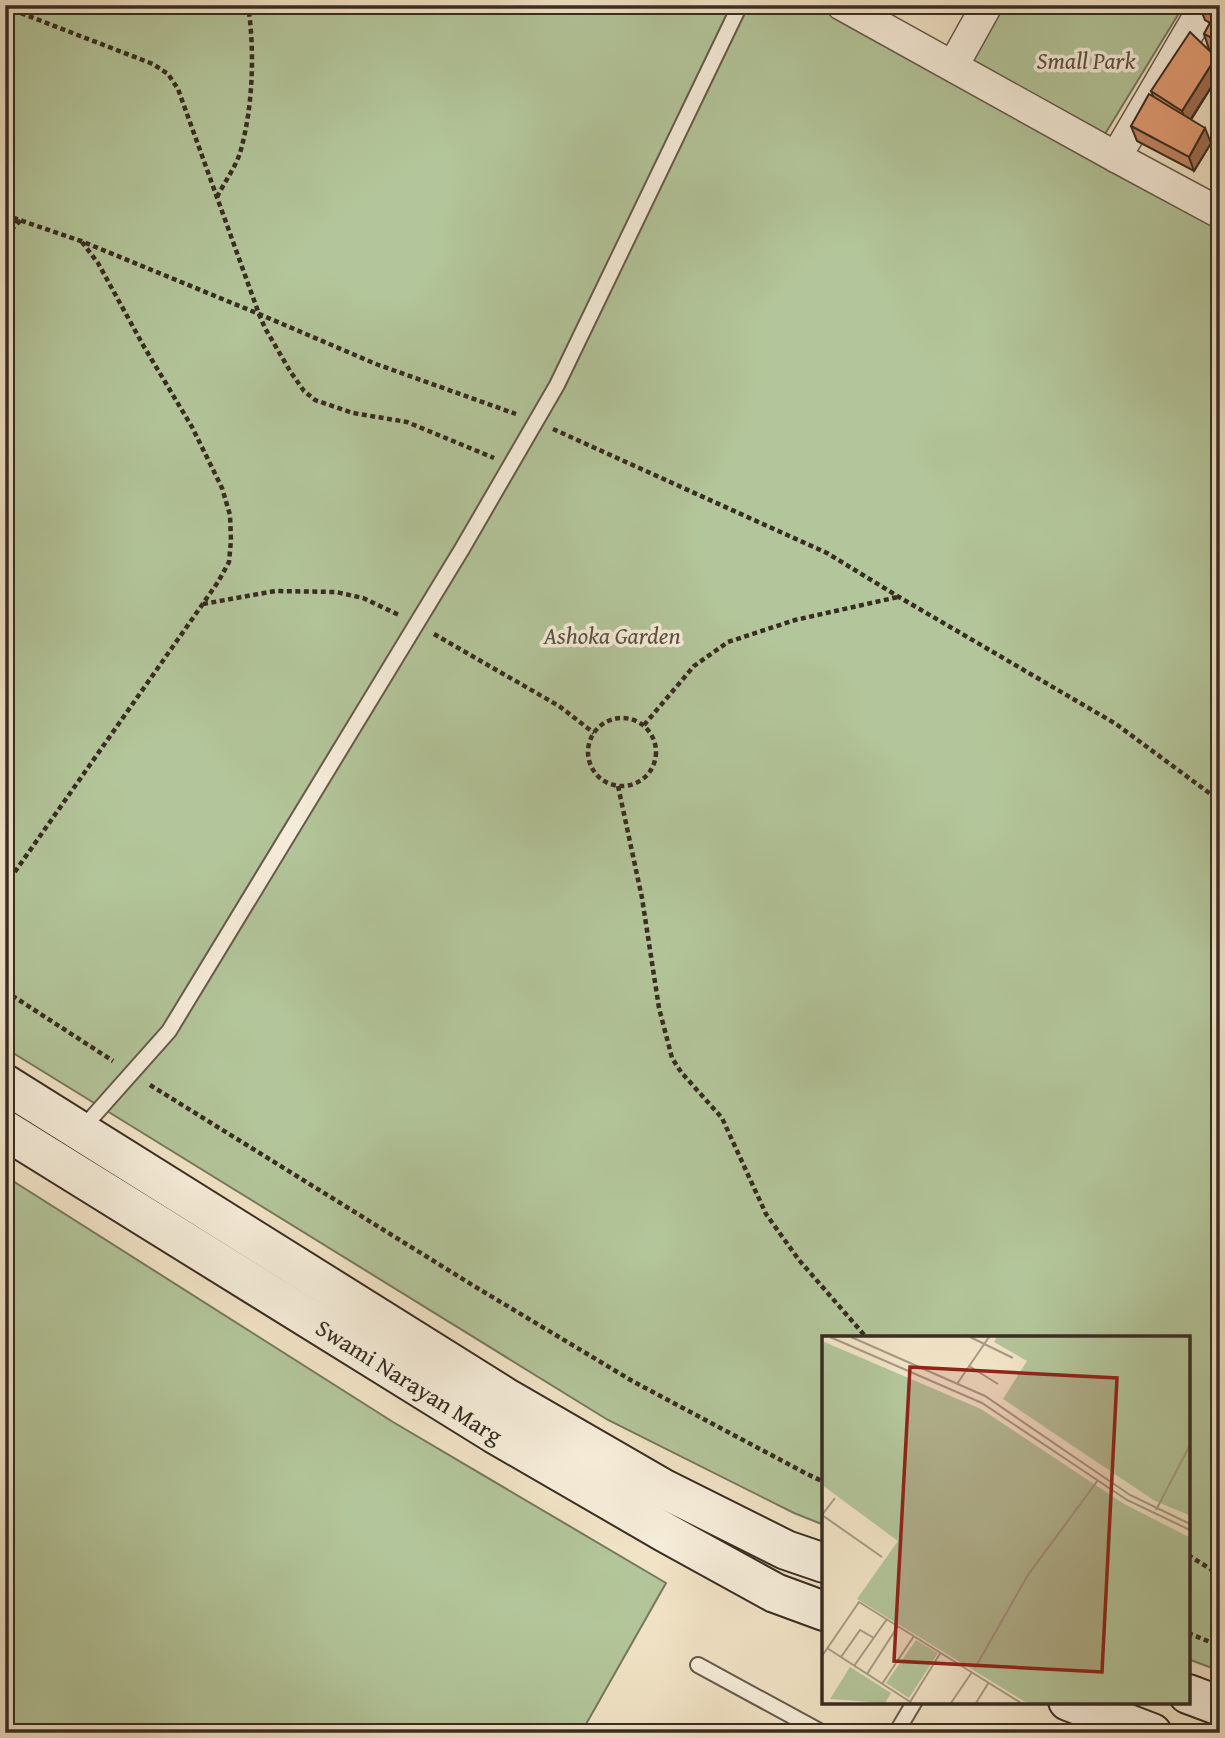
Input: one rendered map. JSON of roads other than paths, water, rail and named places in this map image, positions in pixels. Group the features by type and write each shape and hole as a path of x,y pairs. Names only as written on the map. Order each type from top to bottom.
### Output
{"main road":[{"name":"Swami Narayan Marg","path":"5,1084 508,1399 662,1488 786,1550 822,1562"},
{"name":"Swami Narayan Marg","path":"5,1130 518,1447 775,1593 822,1610"},
{"path":"1190,1695 1220,1706"},
{"path":"1073,1703 1152,1733"}],"street":[{"path":"842,5 1116,157 1218,208"},
{"path":"953,66 987,5"},
{"path":"1116,157 1205,5"}],"lane":[{"path":"80,1131 169,1031 511,465 557,385 740,5"},
{"path":"698,1665 823,1733"},
{"path":"896,1733 914,1703"}],"park label":[{"name":"Small Park","path":"1086,60"},
{"name":"Ashoka Garden","path":"612,635"}]}
